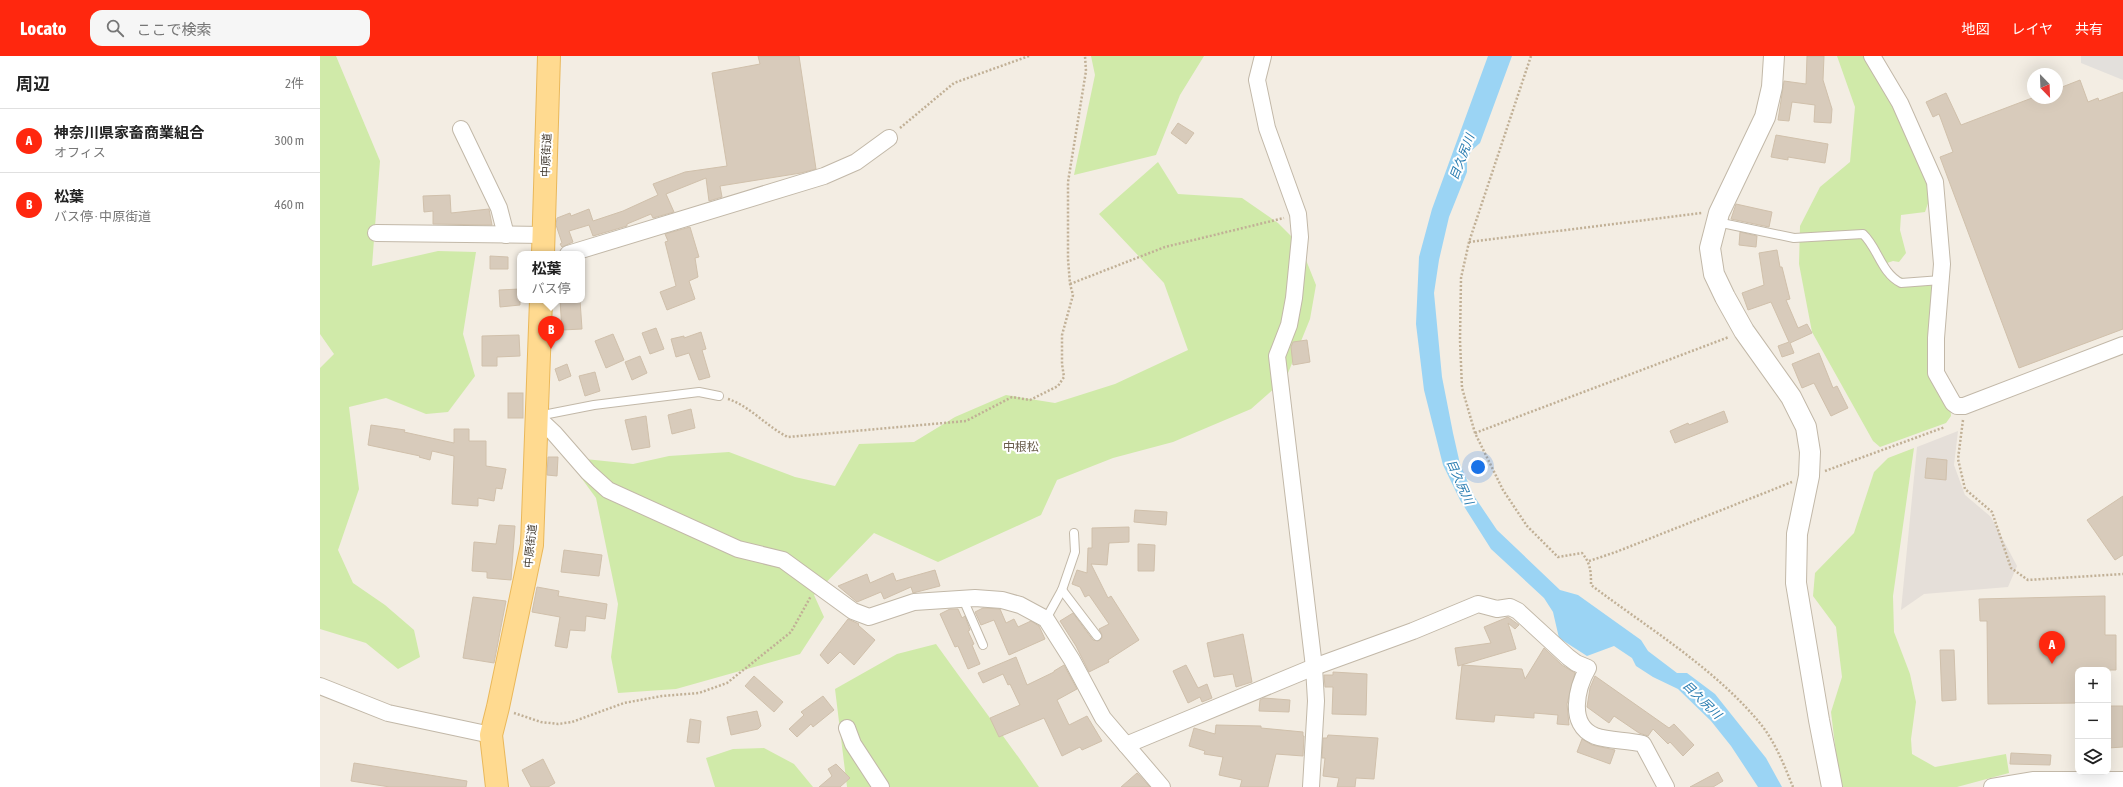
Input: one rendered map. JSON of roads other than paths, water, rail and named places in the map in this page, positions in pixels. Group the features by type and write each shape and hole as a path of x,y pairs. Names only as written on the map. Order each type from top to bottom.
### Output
{"main road":[{"name":"中原街道","path":"543,245 548,56"},
{"name":"中原街道","path":"497,787 491,735 532,545 541,303"}],"street":[{"path":"1263,56 1257,80 1267,128 1298,214 1300,237 1294,298 1289,325 1277,356 1314,667 1316,701 1311,787"},
{"path":"1774,56 1772,87 1765,117 1717,217 1710,248 1714,274 1744,331 1791,397 1806,427 1810,452 1810,476 1797,534 1796,583 1832,787"},
{"path":"1872,56 1900,102 1935,182 1942,264 1936,338 1936,373 1953,403 1958,406 1964,406 2123,345"},
{"path":"461,129 499,208 506,235"},
{"path":"578,251 824,176 856,162 889,138"},
{"path":"376,233 506,235 543,245"},
{"path":"537,417 554,433 588,472 608,490 738,549 783,560 853,612 869,617 914,602 963,599 1002,600 1020,605 1046,618 1072,660 1104,718 1162,787"},
{"path":"1126,745 1314,667 1413,631 1478,604 1497,609 1510,607 1518,611 1576,663 1588,668 1580,683 1576,698 1581,725 1593,735 1608,740 1626,740 1643,744 1666,787"},
{"path":"320,686 388,713 491,735"},
{"path":"847,728 853,744 881,787"},
{"path":"1992,787 2123,780"}],"lane":[{"path":"1717,217 1794,238 1863,234 1868,239 1879,260 1895,280 1901,283 1941,280"},
{"path":"537,417 594,405 700,392 719,396"},
{"path":"1046,618 1062,590 1075,552 1074,533"},
{"path":"1062,590 1097,636"},
{"path":"963,599 983,645"}],"water":[{"name":"目久尻川","path":"1488,56 1512,56 1480,143 1471,151 1467,161 1467,172 1449,217 1439,260 1434,293 1442,377 1460,464 1474,496 1497,530 1560,590 1578,595 1641,640 1648,651 1677,673 1687,673 1715,694 1766,758 1782,787 1758,787 1731,746 1711,721 1678,689 1653,677 1636,666 1632,658 1614,646 1587,656 1559,638 1553,612 1544,598 1491,549 1460,500 1443,465 1424,390 1416,324 1419,257 1432,209"}],"place":[{"name":"松葉","path":"551,349"},
{"name":"神奈川県家畜商業組合","path":"2052,664"}],"district":[{"name":"中根松","path":"1021,447"}]}
